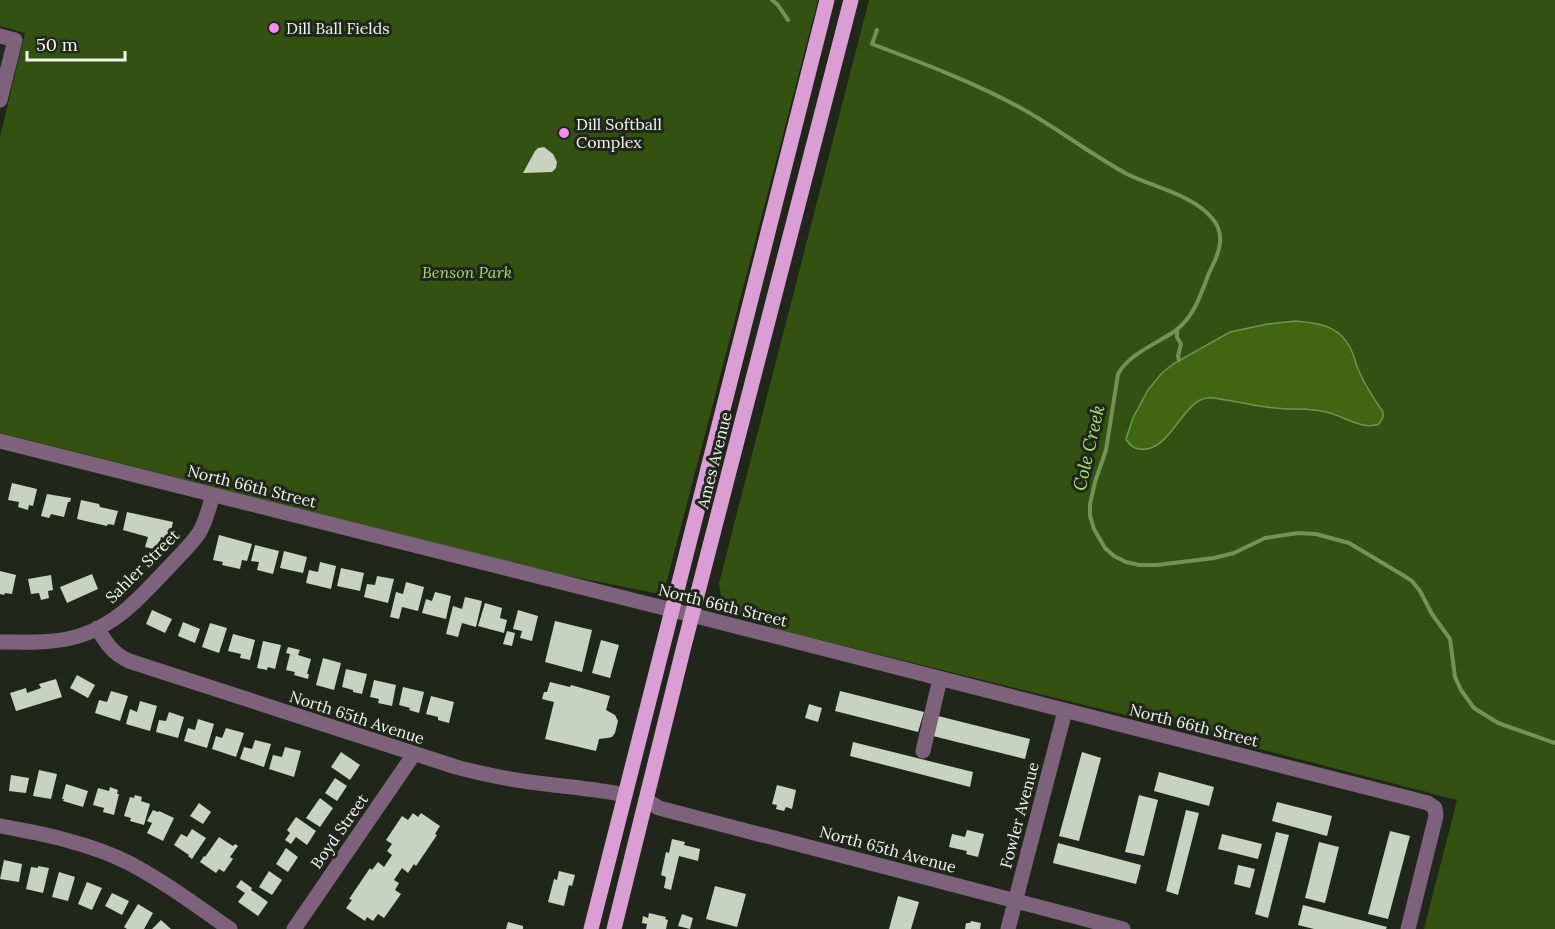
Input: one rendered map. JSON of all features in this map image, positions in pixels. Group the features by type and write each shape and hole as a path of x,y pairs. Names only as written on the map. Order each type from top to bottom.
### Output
{"main road":[{"name":"Ames Avenue","path":"591,929 827,0"},
{"name":"Ames Avenue","path":"614,929 692,615 851,0"}],"street":[{"path":"0,99 7,38"},
{"name":"North 66th Street","path":"0,441 1428,803 1435,808 1436,816 1408,929"},
{"name":"Sahler Street","path":"0,642 59,641 84,635 111,623 124,613 192,543 205,521 213,495"},
{"name":"North 65th Avenue","path":"97,628 110,649 129,662 414,754 483,774 625,795"},
{"path":"923,751 940,679"},
{"name":"Fowler Avenue","path":"1008,929 1065,711"},
{"name":"Boyd Street","path":"294,929 414,754"},
{"name":"North 65th Avenue","path":"646,801 659,808 1123,929"},
{"path":"0,826 65,839 128,862 156,878 230,929"}],"green space":[{"name":"Benson Park","path":"0,0 818,0 664,592 660,594 559,574 0,433 0,137 25,33 0,26"},
{"path":"869,0 1555,0 1555,929 1424,929 1457,800 1190,731 780,630 723,608 719,583"}],"shaded area":[{"path":"1296,321 1323,325 1344,338 1364,382 1383,412 1379,424 1366,426 1320,411 1269,407 1209,398 1198,401 1190,408 1160,443 1150,448 1140,449 1127,441 1133,418 1148,390 1173,364 1230,332"}],"building":[{"path":"544,147 553,154 557,162 556,168 552,172 523,173 535,151"},
{"path":"12,483 37,489 33,506 29,505 28,510 18,507 19,502 8,500"},
{"path":"47,494 71,498 64,517 51,514 49,518 41,516"},
{"path":"81,500 118,511 114,525 108,524 107,526 77,519"},
{"path":"127,512 173,522 169,539 161,537 158,550 145,547 148,537 123,530"},
{"path":"219,535 252,544 247,561 242,560 240,569 222,565 223,562 213,560"},
{"path":"255,545 279,551 273,574 257,570 259,562 251,561"},
{"path":"284,551 307,557 303,573 280,568"},
{"path":"320,562 336,566 331,589 306,583 309,570 318,572"},
{"path":"341,568 364,573 360,591 337,586"},
{"path":"0,571 16,575 12,594 0,594"},
{"path":"92,574 98,589 67,603 60,587"},
{"path":"51,575 53,590 48,591 49,598 41,600 39,593 31,594 28,579"},
{"path":"377,576 394,579 388,603 364,597 367,584 375,585"},
{"path":"406,582 424,587 418,611 402,607 399,619 390,617 396,592 403,594"},
{"path":"435,592 451,596 446,619 422,613 426,599 432,601"},
{"path":"465,597 482,601 476,627 462,623 458,637 446,634 453,606 462,609"},
{"path":"485,603 502,608 500,618 507,620 504,633 478,626"},
{"path":"152,610 172,619 165,633 146,624"},
{"path":"518,610 538,616 532,641 520,638 522,631 513,629"},
{"path":"555,621 592,630 582,672 545,662"},
{"path":"183,622 200,629 195,643 178,636"},
{"path":"210,623 227,628 219,653 202,647"},
{"path":"507,631 515,633 512,646 503,644"},
{"path":"233,634 255,640 250,660 240,658 241,654 228,651"},
{"path":"601,640 619,645 610,678 592,673"},
{"path":"263,641 281,645 275,669 257,668"},
{"path":"288,647 300,650 298,655 311,659 308,679 286,670 290,654 286,653"},
{"path":"323,658 341,663 334,690 316,685"},
{"path":"346,669 367,674 362,694 342,687"},
{"path":"77,675 95,685 88,698 70,688"},
{"path":"56,679 62,697 16,711 10,693 26,688 27,693 41,688 39,684"},
{"path":"374,680 396,685 392,706 378,703 379,699 370,697"},
{"path":"550,682 570,687 571,685 610,696 606,710 615,715 618,721 615,733 612,737 599,739 596,751 545,739 554,702 542,699"},
{"path":"403,687 424,692 419,713 399,705"},
{"path":"111,691 128,696 120,721 95,713 99,700 107,702"},
{"path":"840,691 924,712 918,732 835,711"},
{"path":"431,696 454,702 449,723 426,714"},
{"path":"140,701 157,706 150,731 126,724 130,709 137,712"},
{"path":"809,704 822,708 818,722 805,718"},
{"path":"169,712 184,717 178,738 156,732 159,720 166,721"},
{"path":"938,716 1030,739 1025,759 933,736"},
{"path":"198,719 214,724 207,748 184,741 188,728 195,730"},
{"path":"226,728 244,733 236,757 212,749 216,736 222,738"},
{"path":"255,740 271,744 264,767 240,759 244,747 252,749"},
{"path":"853,742 973,772 970,787 850,756"},
{"path":"285,747 301,751 294,777 269,769 273,755 282,757"},
{"path":"341,752 360,765 350,780 331,767"},
{"path":"1082,752 1101,758 1079,841 1059,836"},
{"path":"39,770 57,774 51,799 33,796"},
{"path":"1159,772 1214,787 1209,806 1154,791"},
{"path":"11,775 29,778 26,793 9,791"},
{"path":"335,778 347,786 337,801 325,793"},
{"path":"66,784 88,791 83,807 63,801"},
{"path":"777,785 796,790 792,809 786,807 784,811 776,809 777,805 772,804"},
{"path":"110,787 118,790 117,794 119,794 114,815 103,812 104,808 93,805 98,788 109,791"},
{"path":"135,795 142,797 141,801 150,804 144,825 130,821 131,818 124,816 130,797 134,798"},
{"path":"1139,795 1158,800 1144,856 1125,852"},
{"path":"320,798 333,808 320,827 306,818"},
{"path":"1277,802 1332,816 1327,836 1272,821"},
{"path":"199,803 211,812 203,824 190,816"},
{"path":"153,810 174,818 163,841 147,833 152,823 147,821"},
{"path":"1186,810 1199,813 1178,895 1166,891"},
{"path":"413,813 418,817 421,813 440,826 435,834 437,835 416,866 414,864 408,873 402,868 394,880 399,883 395,890 401,894 384,918 378,914 373,921 367,917 365,921 346,908 352,900 349,899 370,868 372,870 378,862 384,867 392,855 387,851 392,844 386,840 402,816 408,820"},
{"path":"296,817 316,831 307,845 296,837 291,844 285,840 290,833 287,830"},
{"path":"192,829 206,838 192,859 174,845 181,834 187,837"},
{"path":"967,830 984,834 978,857 966,854 967,851 949,847 952,834 965,837"},
{"path":"1390,831 1410,836 1388,919 1368,914"},
{"path":"1276,832 1289,835 1268,918 1255,914"},
{"path":"1222,834 1262,844 1258,859 1218,849"},
{"path":"219,837 233,846 235,844 238,846 230,857 233,859 224,872 219,869 216,873 200,862"},
{"path":"672,839 700,849 698,861 679,856 671,890 664,888 666,877 661,875 666,852 669,853"},
{"path":"1319,842 1339,847 1325,903 1305,898"},
{"path":"1058,843 1141,865 1136,884 1053,863"},
{"path":"286,848 298,857 288,872 276,864"},
{"path":"4,860 22,864 19,882 0,879"},
{"path":"1238,865 1255,869 1250,888 1234,884"},
{"path":"38,866 49,868 43,893 26,889 31,867 38,868"},
{"path":"269,871 282,880 272,895 259,887"},
{"path":"559,871 575,875 572,886 569,885 564,906 548,902 554,879 557,880"},
{"path":"59,872 75,877 68,901 52,897"},
{"path":"241,880 268,902 258,916 238,902 245,893 236,887"},
{"path":"87,882 102,888 92,910 78,904"},
{"path":"715,886 746,894 737,927 706,919"},
{"path":"112,893 129,901 122,915 105,906"},
{"path":"898,896 919,902 911,929 889,929"},
{"path":"138,904 153,913 144,929 127,929 124,927"},
{"path":"1303,905 1387,927 1386,929 1314,929 1298,925"},
{"path":"649,913 666,917 665,919 668,920 666,929 646,929 647,924 642,923 643,916 648,918"},
{"path":"682,914 693,918 690,929 678,926"},
{"path":"161,920 171,929 152,929"},
{"path":"971,921 981,923 980,929 965,929 966,923"},
{"path":"508,922 523,926 523,929 506,929"}],"waterway":[{"name":"Cole Creek","path":"772,0 788,20"},
{"name":"Cole Creek","path":"877,30 872,44 965,81 1019,107 1127,174 1194,203 1212,218 1217,227 1220,240 1219,251 1192,312 1175,331 1136,355 1118,374 1106,450 1090,504 1090,516 1094,529 1105,548 1126,562 1157,565 1214,558 1234,553 1265,538 1298,533 1316,534 1349,543 1412,581 1420,591 1432,614 1450,639 1455,677 1474,708 1498,723 1555,743"},
{"path":"1177,329 1177,337 1181,344 1179,360"}],"place":[{"name":"Dill Ball Fields","path":"274,28"},
{"name":"Dill Softball Complex","path":"564,133"}]}
